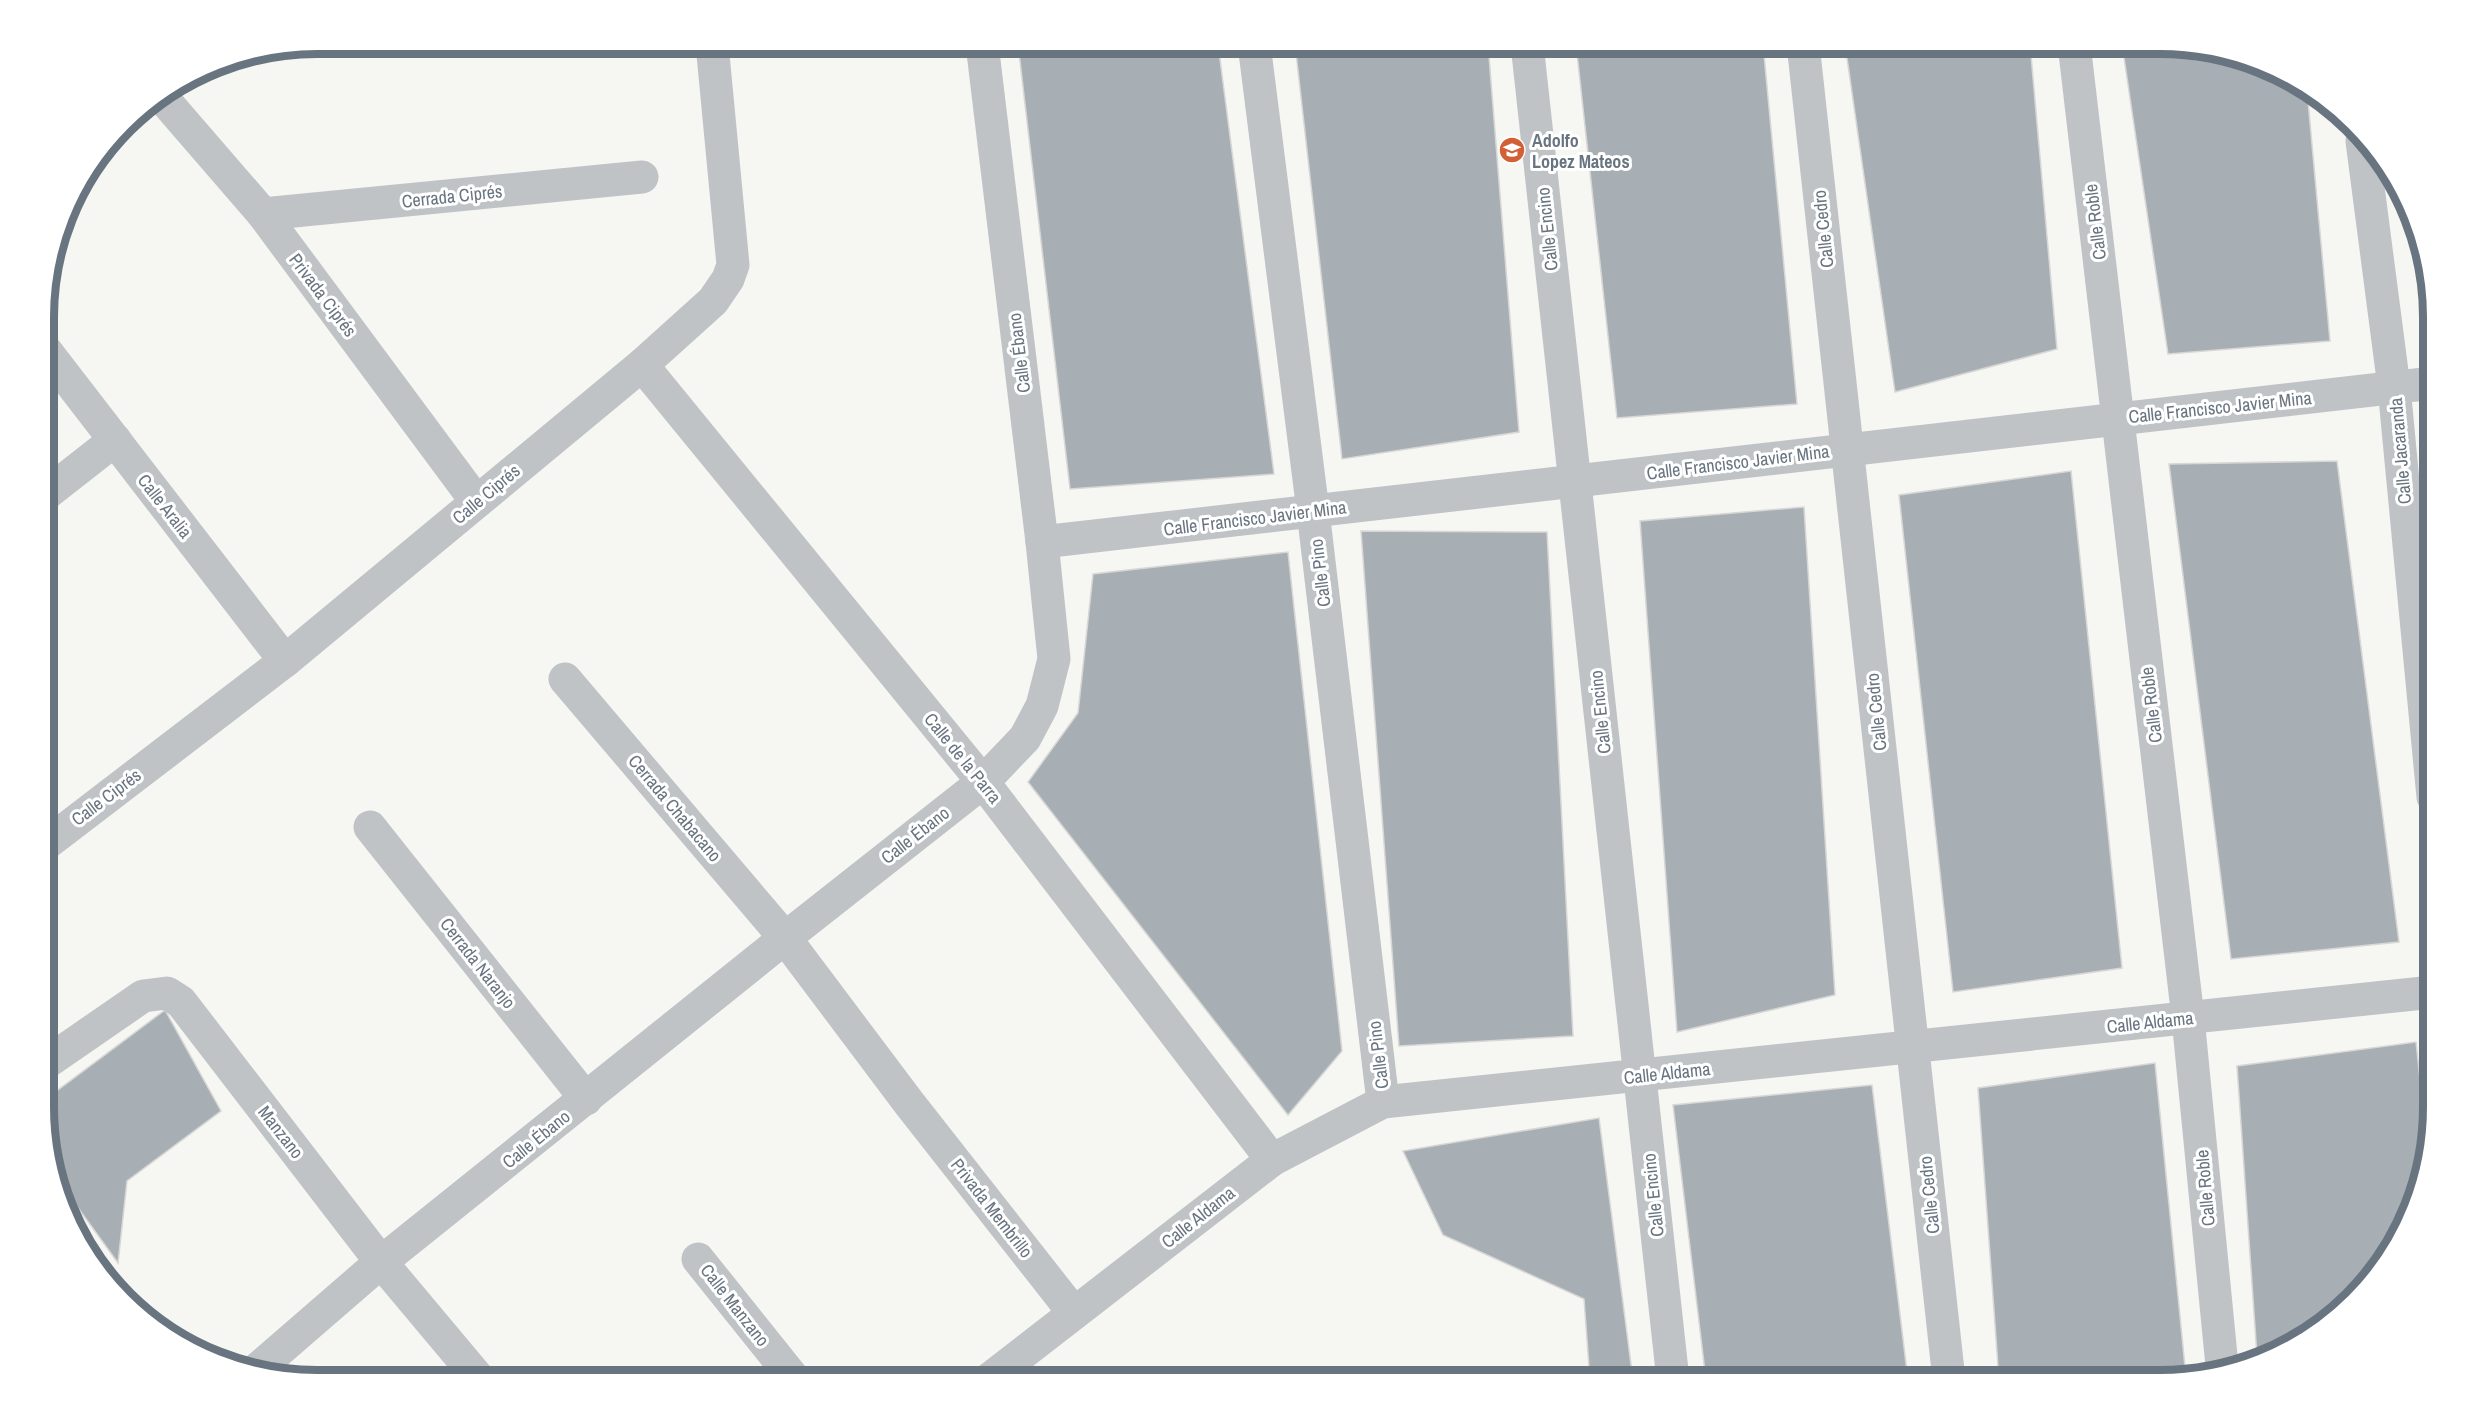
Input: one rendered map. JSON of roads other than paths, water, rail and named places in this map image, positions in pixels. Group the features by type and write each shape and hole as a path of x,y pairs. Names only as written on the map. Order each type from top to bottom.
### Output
{"street":[{"name":"Calle Ciprés","path":"54,838 285,661 642,365 713,301 728,279 734,265 713,54"},
{"name":"Calle Ébano","path":"263,1364 381,1262 983,782 1024,738 1042,706 1054,659 983,54"},
{"name":"Calle Pino","path":"1255,54 1313,511 1383,1102"},
{"name":"Calle Encino","path":"1528,54 1672,1370"},
{"name":"Calle Cedro","path":"1804,54 1948,1370"},
{"name":"Calle Roble","path":"2075,54 2188,1018 2222,1362"},
{"name":"Privada Ciprés","path":"166,102 263,214 476,501"},
{"name":"Calle Jacaranda","path":"2363,150 2394,387 2423,692"},
{"name":"Cerrada Ciprés","path":"263,214 642,177"},
{"name":"Calle Aralia","path":"54,361 285,661"},
{"name":"Calle de la Parra","path":"642,365 983,782 1272,1160"},
{"name":"Calle Francisco Javier Mina","path":"1042,542 2423,384"},
{"path":"54,488 115,440"},
{"name":"Cerrada Chabacano","path":"565,679 785,938 909,1103"},
{"name":"Cerrada Naranjo","path":"370,827 586,1099"},
{"name":"Manzano","path":"54,1057 143,996 167,993 181,1002 381,1262 472,1370"},
{"name":"Calle Aldama","path":"1001,1370 1272,1160 1383,1102 2423,993"},
{"name":"Privada Membrillo","path":"909,1103 1074,1313"},
{"name":"Calle Manzano","path":"698,1258 787,1370"}],"place":[{"name":"Adolfo Lopez Mateos","path":"1512,150"}]}
